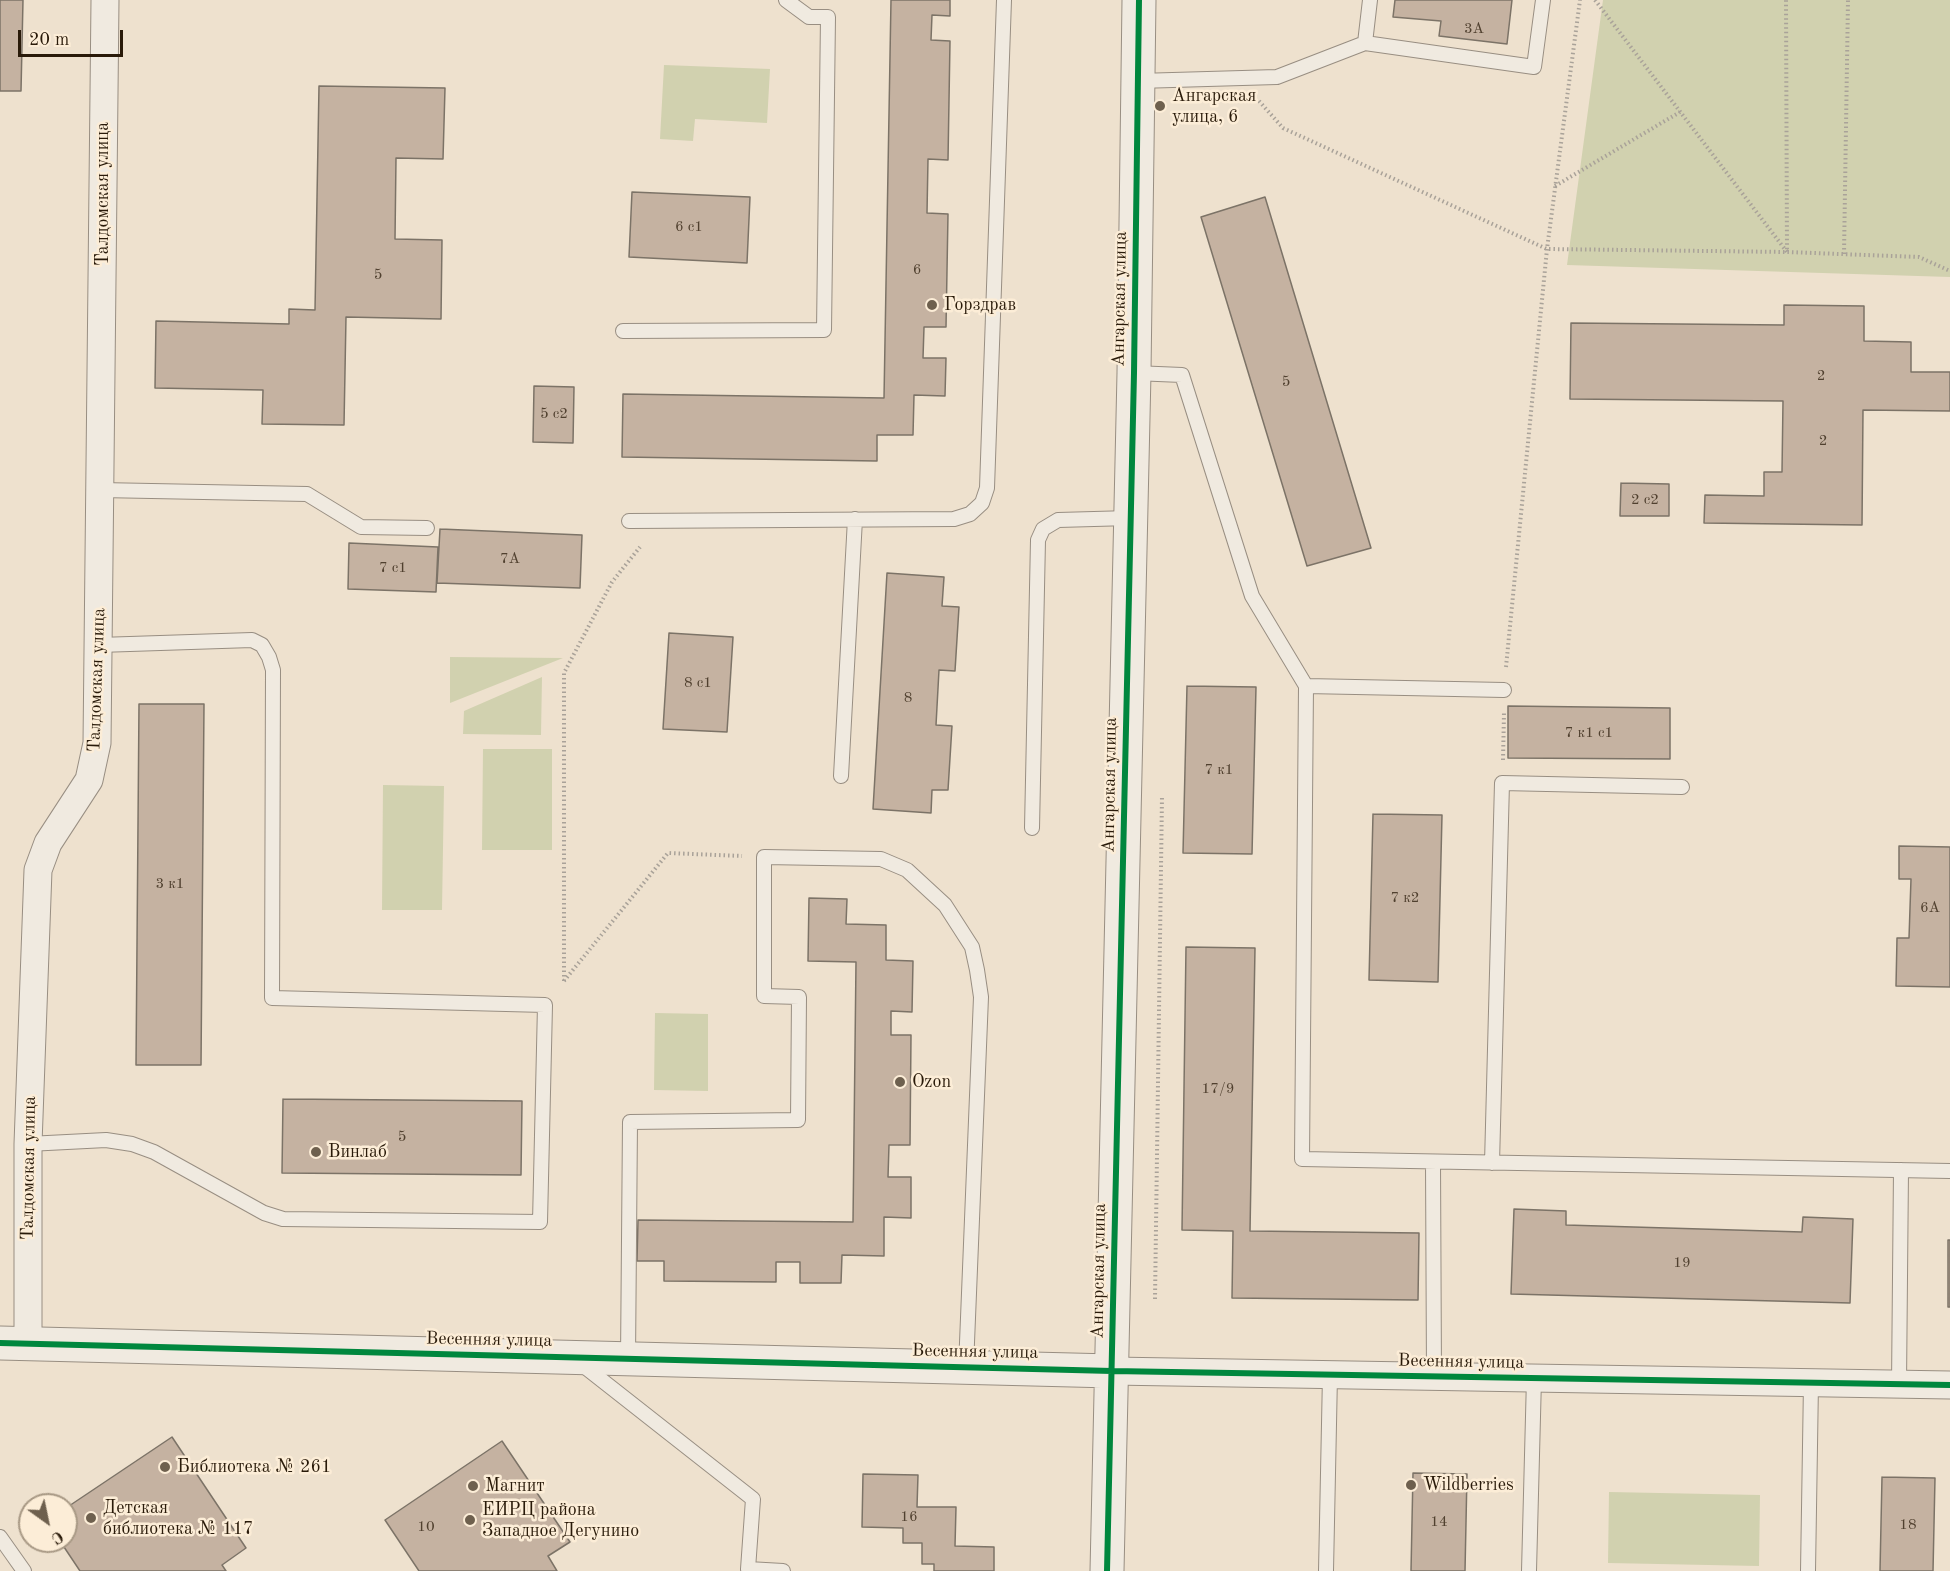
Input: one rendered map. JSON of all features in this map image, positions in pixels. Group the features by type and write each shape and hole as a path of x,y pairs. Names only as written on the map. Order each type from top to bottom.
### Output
{"street":[{"name":"Талдомская улица","path":"14,1344 28,1144 38,870 48,843 80,798 94,765 99,710 105,0"},
{"name":"Ангарская улица","path":"1107,1571 1134,373 1139,0"},
{"name":"Весенняя улица","path":"14,1344 1112,1371 1950,1385"}],"lane":[{"path":"623,331 824,330 828,17 809,17 786,0"},
{"path":"629,520 954,519 970,514 982,503 987,488 1004,0"},
{"path":"1365,43 1370,0"},
{"path":"1138,81 1277,77 1365,43 1534,67 1543,0"},
{"path":"1134,373 1182,375 1252,596 1306,686 1302,1159 1950,1171"},
{"path":"100,490 308,494 362,527 427,528"},
{"path":"1032,828 1038,540 1043,529 1058,520 1130,518"},
{"path":"841,776 855,519"},
{"path":"28,1144 106,1140 132,1144 154,1152 264,1213 283,1219 540,1222 545,1005 272,998 273,670 269,657 262,645 252,640 99,645"},
{"path":"1306,686 1504,690"},
{"path":"1492,1163 1502,783 1682,787"},
{"path":"628,1359 630,1122 798,1120 800,997 764,996 764,858 881,859 908,870 945,904 972,947 981,997 966,1367"},
{"path":"1433,1162 1434,1376"},
{"path":"1899,1384 1901,1170"},
{"path":"573,1358 753,1499 748,1569 783,1571"},
{"path":"1326,1571 1330,1375"},
{"path":"1529,1571 1534,1378"},
{"path":"1808,1571 1811,1383"},
{"path":"0,1537 24,1571"}],"path":[{"path":"1502,783 1504,690 1547,249 1580,0"},
{"path":"1594,0 1787,252"},
{"path":"1786,0 1787,252"},
{"path":"1844,254 1848,0"},
{"path":"1238,78 1283,128 1547,249 1787,252 1919,257 1950,272"},
{"path":"1554,187 1680,112"},
{"path":"564,981 564,673 612,582 660,520"},
{"path":"545,1005 668,853 764,858"}],"green space":[{"path":"1603,0 1950,0 1950,277 1567,265"},
{"path":"664,65 770,69 767,123 695,119 693,141 660,139"},
{"path":"450,657 563,658 450,703"},
{"path":"542,677 541,735 463,734 464,711"},
{"path":"483,749 552,749 552,850 482,850"},
{"path":"383,785 444,786 442,910 382,910"},
{"path":"655,1013 708,1014 708,1091 654,1090"},
{"path":"1609,1492 1760,1495 1759,1566 1608,1563"}],"building":[{"path":"0,0 23,0 21,91 0,91"},
{"path":"891,0 950,0 950,16 932,15 931,40 950,41 948,160 928,159 927,213 948,214 946,327 924,327 923,358 946,358 945,396 914,395 913,435 877,435 877,461 622,457 623,394 884,398"},
{"path":"1395,0 1512,0 1507,44 1439,36 1441,21 1393,17"},
{"path":"319,86 445,88 443,159 396,158 395,239 442,240 441,319 346,317 344,425 262,424 263,390 155,388 156,321 289,324 289,309 315,310"},
{"path":"632,192 750,197 747,263 629,257"},
{"path":"1265,197 1371,548 1307,566 1201,217"},
{"path":"1784,305 1864,306 1864,341 1911,342 1911,372 1950,372 1950,411 1863,410 1862,525 1704,523 1705,495 1764,496 1764,472 1782,472 1783,401 1570,399 1571,323 1784,325"},
{"path":"534,386 574,387 573,443 533,442"},
{"path":"1621,483 1669,484 1669,516 1620,516"},
{"path":"440,529 582,535 580,588 437,583"},
{"path":"349,543 438,547 436,592 348,589"},
{"path":"887,573 944,577 942,606 959,607 955,671 939,670 936,725 952,726 948,790 932,790 931,813 873,809"},
{"path":"669,633 733,637 727,732 663,729"},
{"path":"1187,686 1256,687 1252,854 1183,853"},
{"path":"139,704 204,704 201,1065 136,1065"},
{"path":"1508,706 1670,708 1670,759 1508,758"},
{"path":"1373,814 1442,815 1438,982 1369,980"},
{"path":"1899,846 1950,847 1950,987 1896,986 1897,938 1909,938 1911,879 1899,879"},
{"path":"809,898 847,899 846,924 886,925 886,960 913,961 912,1012 891,1011 891,1035 911,1035 910,1145 889,1145 888,1177 911,1177 911,1218 884,1217 884,1256 842,1255 841,1283 800,1283 800,1262 776,1262 776,1282 664,1281 664,1261 637,1261 638,1220 853,1222 856,962 808,961"},
{"path":"1186,947 1255,948 1250,1231 1419,1233 1418,1300 1232,1298 1233,1231 1182,1230"},
{"path":"283,1099 522,1101 521,1175 282,1173"},
{"path":"1514,1209 1566,1211 1566,1225 1802,1232 1803,1217 1853,1219 1850,1303 1511,1294"},
{"path":"1948,1240 1950,1240 1950,1307 1948,1307"},
{"path":"172,1437 246,1548 222,1565 226,1571 80,1571 68,1553 78,1553 78,1500"},
{"path":"502,1441 570,1542 548,1556 557,1571 419,1571 385,1520"},
{"path":"1413,1473 1467,1474 1465,1571 1411,1571"},
{"path":"863,1474 918,1475 917,1507 956,1507 955,1546 994,1547 994,1571 934,1571 934,1564 922,1564 922,1543 903,1543 903,1528 862,1527"},
{"path":"1882,1477 1935,1478 1933,1571 1880,1571"}],"cycle path":[{"path":"1107,1571 1134,373 1139,0"},
{"path":"0,1343 1112,1371 1950,1385"}],"place":[{"name":"Ангарская улица, 6","path":"1160,106"},
{"name":"Горздрав","path":"932,305"},
{"name":"Ozon","path":"900,1082"},
{"name":"Винлаб","path":"316,1152"},
{"name":"Библиотека № 261","path":"165,1467"},
{"name":"Wildberries","path":"1411,1485"},
{"name":"Магнит","path":"473,1486"},
{"name":"Детская библиотека № 117","path":"91,1518"},
{"name":"ЕИРЦ района Западное Дегунино","path":"470,1520"}]}
